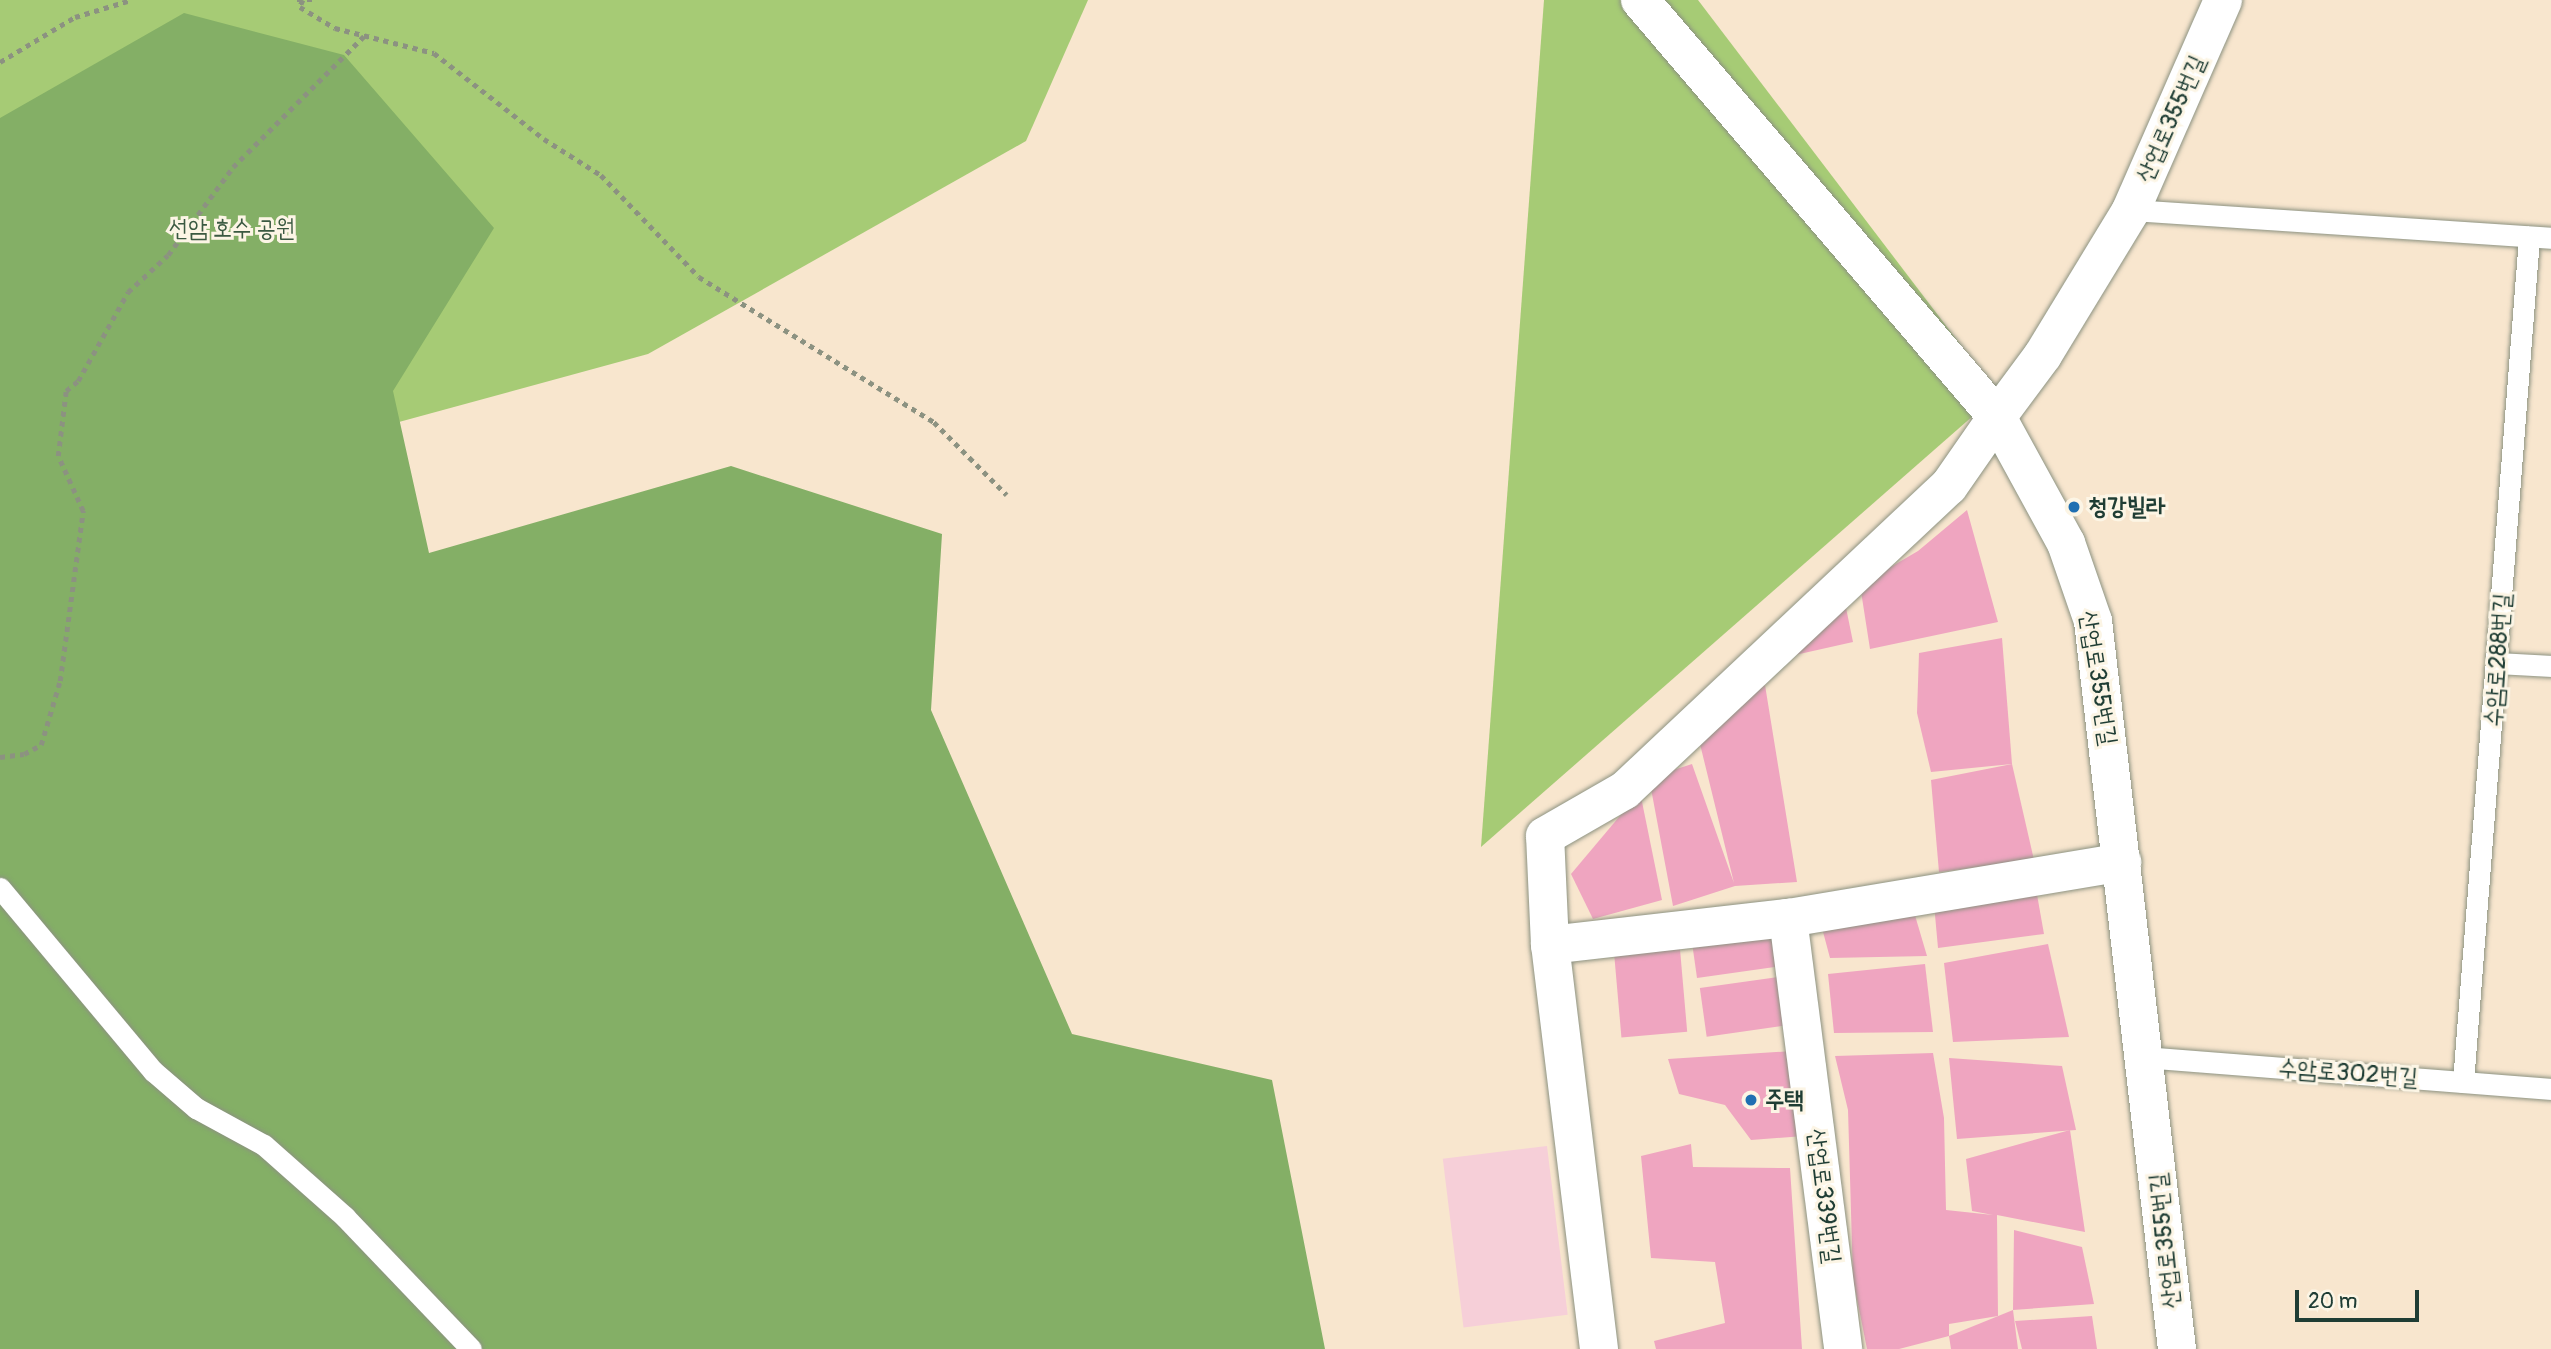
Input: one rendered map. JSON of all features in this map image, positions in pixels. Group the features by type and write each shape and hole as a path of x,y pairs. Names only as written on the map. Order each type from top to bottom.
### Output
{"street":[{"path":"1599,1349 1550,944 1545,836 1625,790 1949,486 1997,416 1640,0"},
{"name":"산업로355번길","path":"2177,1349 2093,621 2066,543 1997,416 2043,355 2131,211 2223,0"},
{"path":"1550,944 1788,918 2122,862"},
{"name":"산업로339번길","path":"1788,918 1843,1349"}],"lane":[{"path":"2131,211 2551,238"},
{"name":"수암로288번길","path":"2463,1082 2498,663 2529,237"},
{"path":"2498,663 2551,666"},
{"path":"0,888 153,1071 196,1108 264,1146 345,1217 471,1349"},
{"name":"수암로302번길","path":"2144,1058 2551,1089"}],"path":[{"path":"0,62 75,17 131,0"},
{"path":"297,0 315,0"},
{"path":"303,0 300,7 335,29 434,53 544,139 601,175 699,277 934,422 1007,495"},
{"path":"0,757 24,754 41,745 60,681 83,511 58,456 65,391 78,381 128,292 168,255 233,167 364,36"}],"shaded area":[{"path":"1547,1146 1568,1315 1464,1328 1443,1159"}],"green space":[{"name":"선암 호수 공원","path":"0,0 1088,0 1026,141 648,354 0,531"},
{"path":"1544,0 1698,0 1998,394 1481,847"},
{"path":"184,13 344,55 494,228 393,391 429,553 731,466 942,534 931,710 1072,1034 1272,1080 1325,1349 0,1349 0,118"}],"building":[{"path":"1967,510 1998,622 1870,649 1860,585 1918,551"},
{"path":"1844,598 1853,642 1795,655"},
{"path":"2002,638 2012,764 1931,772 1917,713 1919,653"},
{"path":"1765,685 1797,882 1735,886 1673,906 1649,778 1692,764 1734,883 1699,740"},
{"path":"2012,764 2034,860 1939,872 1931,780"},
{"path":"1640,792 1662,900 1593,919 1571,874"},
{"path":"2036,889 2044,934 1938,948 1933,893"},
{"path":"1914,912 1927,956 1830,958 1822,928"},
{"path":"1780,929 1785,966 1697,978 1692,941"},
{"path":"1679,938 1687,1032 1621,1037 1613,944"},
{"path":"2048,944 2069,1037 1953,1042 1944,963"},
{"name":"주택","path":"1925,964 1933,1032 1834,1033 1828,974"},
{"name":"주택","path":"1786,976 1793,1025 1707,1037 1700,988"},
{"name":"주택","path":"1793,1051 1804,1136 1751,1140 1725,1105 1679,1094 1668,1059"},
{"path":"1933,1053 1944,1118 1946,1210 1993,1215 1972,1211 1966,1159 2070,1130 2085,1232 1997,1215 1998,1316 1949,1324 1949,1336 1899,1349 1867,1349 1853,1279 1848,1110 1835,1056"},
{"path":"1949,1058 2062,1066 2076,1130 1957,1139"},
{"path":"1691,1144 1693,1167 1790,1168 1802,1349 1656,1349 1654,1341 1725,1323 1715,1262 1651,1258 1641,1156"},
{"path":"2014,1230 2082,1247 2094,1304 2013,1310"},
{"path":"2013,1310 2018,1349 1951,1349 1949,1336"},
{"path":"2092,1316 2097,1349 2022,1349 2015,1321"}],"place":[{"name":"청강빌라","path":"2074,507"},
{"name":"주택","path":"1751,1100"}]}
